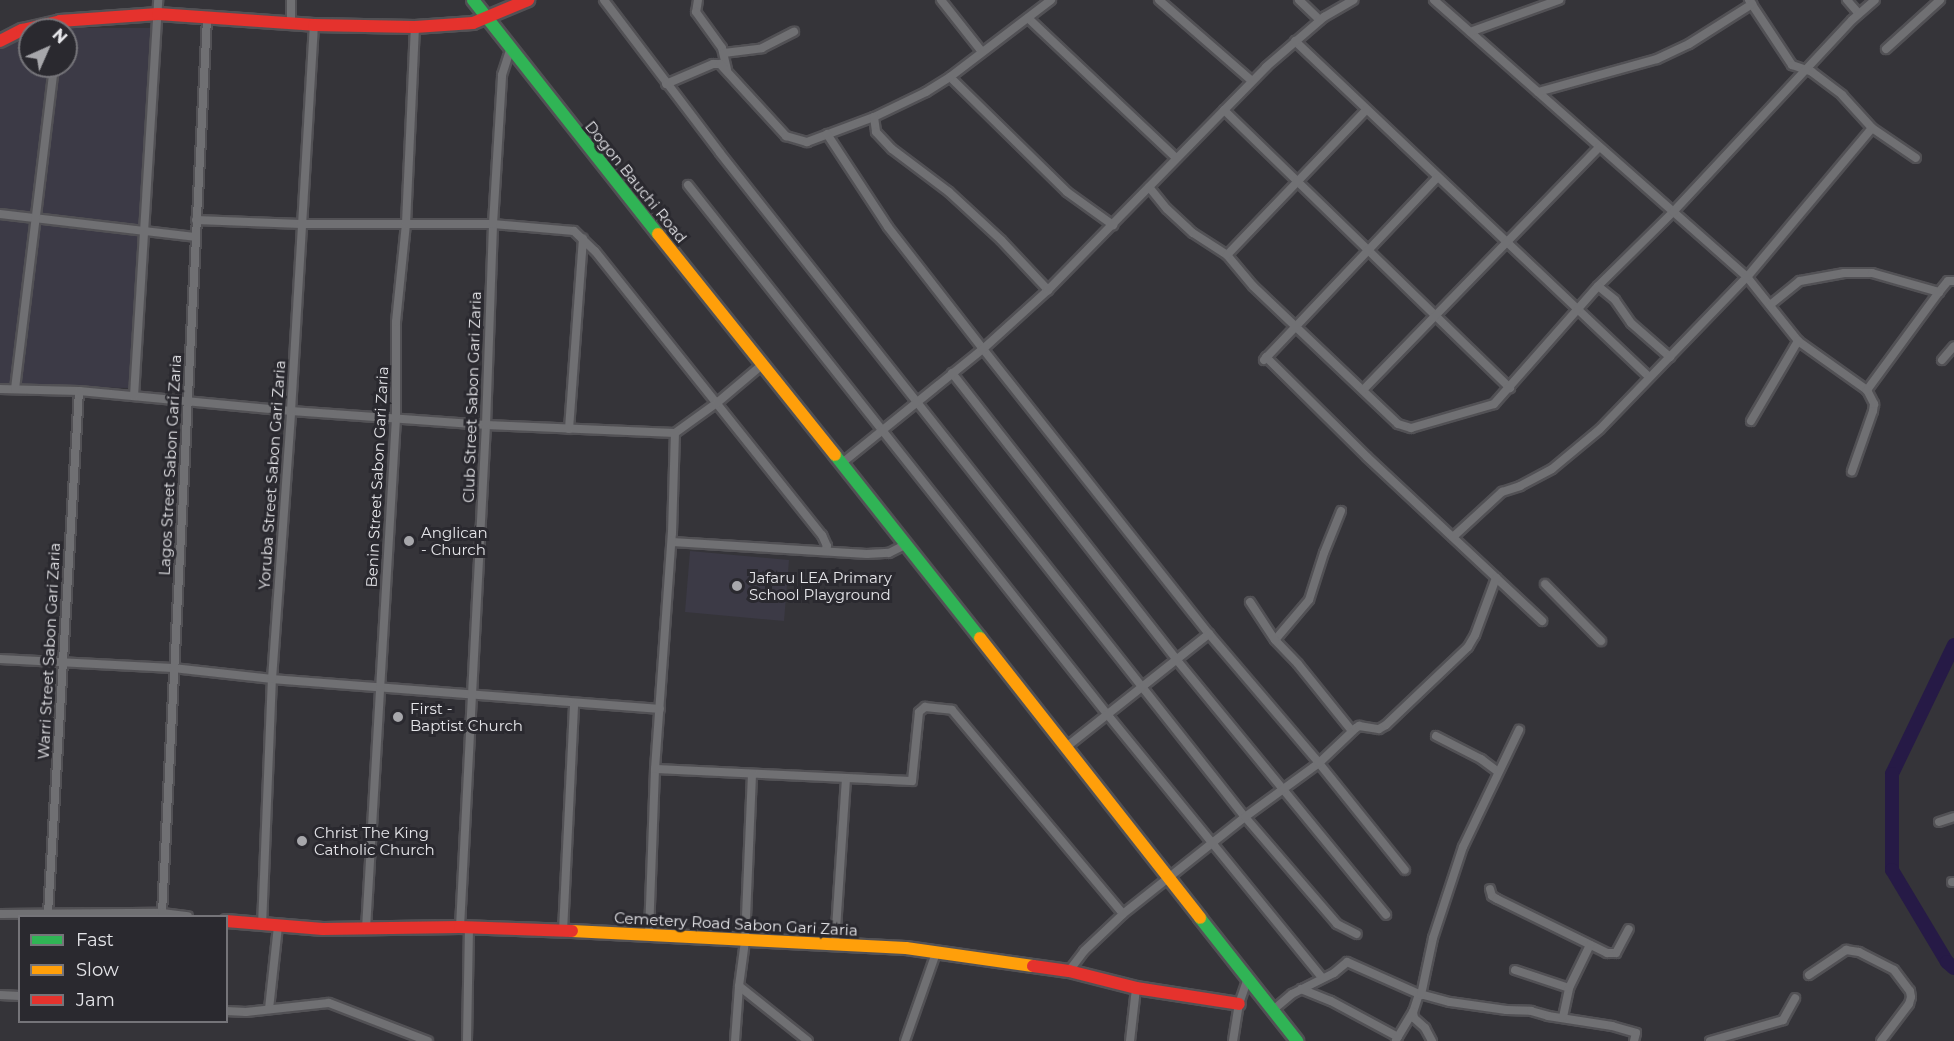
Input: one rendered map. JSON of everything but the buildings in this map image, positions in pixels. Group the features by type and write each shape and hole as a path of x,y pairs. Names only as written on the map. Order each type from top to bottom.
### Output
{"street":[{"path":"134,396 158,0"},
{"path":"291,0 291,22"},
{"name":"Dogon Bauchi Road","path":"473,0 488,17 510,50 842,463 1297,1041"},
{"path":"78,24 158,14 314,25 415,27 473,23 528,0"},
{"path":"604,0 666,84 919,401 1245,817 1337,924 1357,934"},
{"path":"698,0 696,12 724,53 727,69"},
{"path":"941,0 982,52"},
{"path":"666,84 713,64 727,69 786,136 807,142 874,117 950,77 1051,0"},
{"path":"1159,0 1252,81"},
{"path":"1299,0 1320,20"},
{"path":"842,463 982,349 1048,291 1252,81 1320,20 1353,0"},
{"path":"1434,0 1747,277 1798,341 1867,390 1874,404 1874,411 1852,471"},
{"path":"1470,32 1558,0"},
{"path":"1846,0 1859,14"},
{"path":"1149,187 1167,209 1193,233 1227,255 1253,286 1398,424 1411,428 1491,407 1598,286 1673,212 1859,14 1875,0"},
{"path":"1886,49 1941,0"},
{"path":"1538,92 1649,63 1689,44 1750,2 1791,65 1807,70 1842,95 1872,128 1916,158"},
{"name":"Lagos Street Sabon Gari Zaria","path":"162,913 207,18"},
{"path":"1028,18 1176,158"},
{"name":"Yoruba Street Sabon Gari Zaria","path":"262,926 272,679 314,25"},
{"name":"Benin Street Sabon Gari Zaria","path":"366,929 378,688 396,418 396,322 406,224 415,27"},
{"path":"0,41 18,32"},
{"path":"724,53 762,48 794,32"},
{"path":"1295,41 1649,377"},
{"name":"Club Street Sabon Gari Zaria","path":"467,1041 464,927 471,695 502,75 510,50"},
{"path":"950,77 1067,192 1113,225"},
{"path":"15,390 53,78"},
{"path":"1224,110 1296,183 1510,388"},
{"path":"1227,255 1366,110"},
{"path":"874,117 876,132 892,149 950,192 1001,240 1048,291"},
{"path":"1453,537 1502,492 1536,478 1571,454 1600,429 1747,277 1872,128"},
{"path":"827,135 888,227 982,349 1209,634 1319,763 1405,870"},
{"path":"1363,390 1505,241 1599,147"},
{"path":"1437,178 1265,358 1542,621"},
{"path":"688,185 1107,714 1322,978"},
{"path":"0,214 195,237"},
{"path":"196,220 301,224 493,224 574,231 718,402 822,535 826,546 825,551"},
{"path":"569,429 583,239"},
{"path":"1770,305 1800,281 1844,273 1872,273 1939,292"},
{"path":"1867,390 1939,292 1948,281 1954,281"},
{"path":"1598,286 1615,300 1631,323 1670,357"},
{"path":"1751,421 1798,341"},
{"path":"1942,360 1954,346"},
{"path":"0,389 79,391 291,411 486,424 675,433 718,402 763,364"},
{"path":"952,373 1176,659 1310,820 1342,865 1386,915"},
{"name":"Warri Street Sabon Gari Zaria","path":"48,914 61,662 79,391"},
{"path":"649,933 655,769 672,542 675,433"},
{"path":"1275,640 1309,600 1341,511"},
{"path":"672,542 889,553 905,544"},
{"path":"1069,971 1084,951 1123,914 1167,878 1319,763 1359,726 1372,730 1386,725 1459,658 1475,635 1496,578"},
{"path":"1545,584 1601,641"},
{"path":"1250,602 1275,640 1298,664 1352,731"},
{"path":"1065,748 1209,634"},
{"path":"0,659 173,668 378,688 660,709"},
{"path":"563,931 574,704"},
{"path":"655,769 912,781 919,712 925,707 952,710 1123,914"},
{"path":"1301,989 1331,1001 1396,1039 1413,1012 1445,899 1463,847 1519,730"},
{"path":"1436,736 1481,759 1498,771"},
{"path":"735,1041 745,941 752,774"},
{"path":"835,944 846,778"},
{"path":"1938,822 1954,817"},
{"path":"1490,889 1492,896 1497,899 1590,945 1614,954 1629,929"},
{"path":"0,914 162,913 179,915"},
{"name":"Cemetery Road Sabon Gari Zaria","path":"228,921 262,926 366,929 464,927 649,933 745,941 835,944 936,953 1069,971 1136,988 1239,1004"},
{"path":"269,1009 278,926"},
{"path":"1563,1017 1569,988 1590,945"},
{"path":"1809,975 1846,950 1859,952 1894,970 1906,984 1911,998 1910,1004 1881,1041"},
{"path":"905,1041 936,953"},
{"path":"1272,1010 1301,989 1334,974 1347,962 1419,994 1450,1002 1531,1011 1548,1017 1563,1017 1631,1031 1636,1033 1634,1041"},
{"path":"1515,969 1569,988"},
{"path":"1233,1041 1239,1004 1248,978"},
{"path":"739,986 808,1041"},
{"path":"1130,1041 1136,988"},
{"path":"0,995 18,996"},
{"path":"1710,1041 1783,1020 1795,998"},
{"path":"228,1011 246,1012 329,1004 428,1041"},
{"path":"1413,1012 1414,1018 1425,1028 1432,1041"}],"shaded area":[{"path":"78,28 155,28 129,388 0,385 0,44 18,37 18,78 78,78"},
{"name":"Jafaru LEA Primary School Playground","path":"690,551 789,560 784,621 685,612"}],"waterway":[{"path":"1954,645 1892,774 1892,870 1947,962 1954,968"}],"traffic: fast":[{"path":"473,0 658,234"},
{"path":"835,455 980,638"},
{"path":"1200,918 1297,1041"}],"traffic: slow":[{"path":"658,234 835,455"},
{"path":"980,638 1200,918"},
{"path":"572,931 906,948 1033,966"}],"traffic: jam":[{"path":"0,41 22,30 60,21 158,14 314,25 415,27 473,23 528,0"},
{"path":"228,921 323,929 460,927 572,931"},
{"path":"1033,966 1069,971 1136,988 1239,1004"}],"place":[{"name":"Anglican - Church","path":"409,541"},
{"name":"Jafaru LEA Primary School Playground","path":"737,586"},
{"name":"First - Baptist Church","path":"398,717"},
{"name":"Christ The King Catholic Church","path":"302,841"}]}
